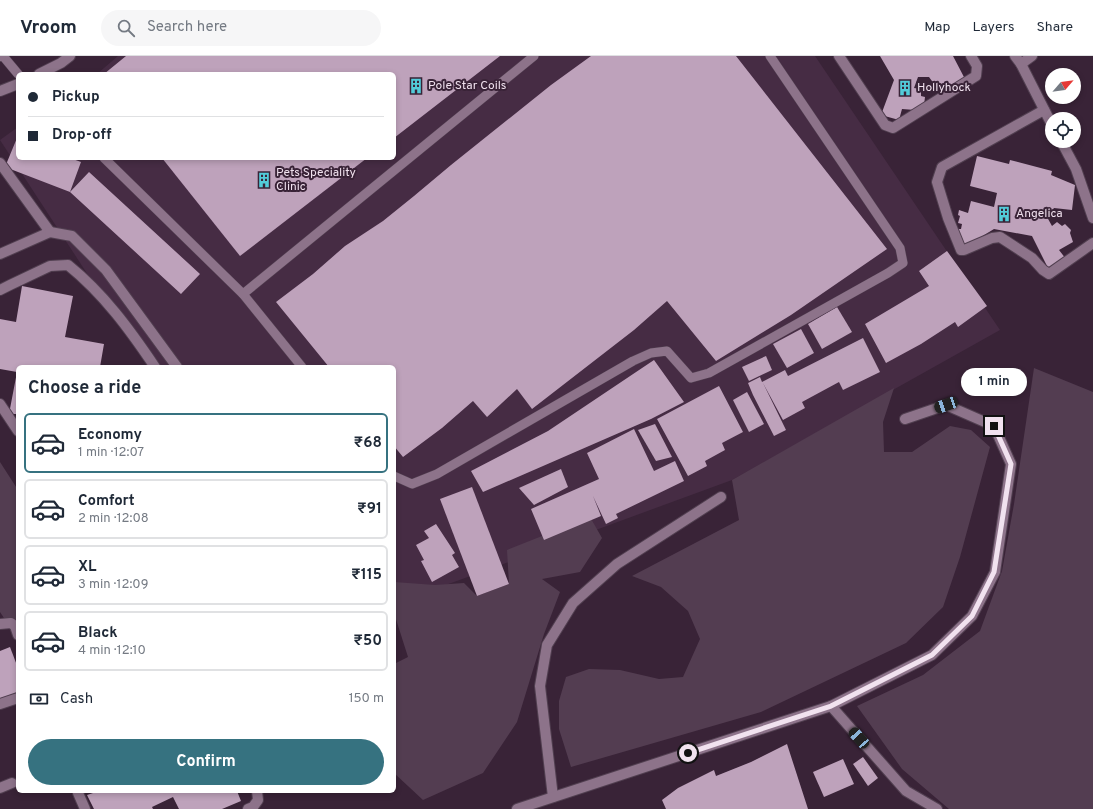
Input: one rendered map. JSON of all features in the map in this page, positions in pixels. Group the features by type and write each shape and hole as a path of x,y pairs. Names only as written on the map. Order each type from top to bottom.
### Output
{"street":[{"path":"43,72 61,63 70,56"},
{"path":"839,56 885,125 893,128 976,76 977,66 971,56"},
{"path":"1032,56 1018,60 1044,110 942,168 937,182 948,218 961,250 992,238 1000,237 1032,258 1049,274 1093,244"},
{"path":"0,91 16,85"},
{"path":"1065,148 1076,169 1093,218"},
{"path":"0,163 50,232"},
{"path":"0,254 50,232 72,236 106,270 177,365"},
{"path":"0,290 50,266 68,265 87,280 127,326 155,365"},
{"path":"0,404 16,428"},
{"path":"517,809 831,706 932,655 972,616 994,572 1011,464 994,426 946,405 905,419"},
{"path":"553,798 540,686 547,644 573,603 618,564 721,497"},
{"path":"0,624 11,623 16,629"},
{"path":"0,704 16,699"},
{"path":"831,706 906,791 937,809"},
{"path":"0,788 12,783"},
{"path":"78,793 85,809"},
{"path":"248,809 253,807 258,800 257,793"}],"lane":[{"path":"1,56 16,72"},
{"path":"243,294 534,56"},
{"path":"396,477 412,484 437,474 633,361 651,353 667,351 691,378 709,373 888,273 903,263 900,248 770,56"},
{"path":"106,160 243,294 300,365"}],"shaded area":[{"path":"118,56 815,56 1000,330 732,480 396,603 396,365 147,365 0,140 16,128 16,160 396,160 396,72 99,72"},
{"path":"1034,368 1093,392 1093,809 949,809 902,769 857,706 923,675 980,631 1002,571 1014,504"},
{"path":"894,388 883,422 884,452 912,452 950,426 971,430 990,447 960,557 943,607 906,643 761,712 571,767 559,729 559,701 566,677 589,669 620,670 659,679 683,677 700,639 688,611 661,587 632,576 739,520 732,480"},
{"path":"0,462 16,487 16,636 0,612"},
{"path":"590,517 602,538 580,572 542,579 560,592 544,634 517,722 483,773 423,800 396,775 396,663 408,657 396,619 396,582 435,585 464,583 477,596 509,584 507,550"}],"building":[{"path":"126,56 500,56 396,136 396,72 106,72"},
{"path":"591,56 736,56 887,249 791,315 716,361 667,301 634,330 532,409 517,389 487,417 473,401 442,428 403,457 396,448 396,365 327,365 276,302 313,274 345,246 383,221 551,85"},
{"name":"Hollyhock","path":"880,56 953,56 965,79 940,92 929,77 918,77 914,88 921,89 921,96 925,97 924,105 915,110 902,109 899,120 881,115 894,80"},
{"path":"16,140 16,160 76,160 81,162 70,192 5,167"},
{"name":"Angelica","path":"977,156 1009,164 1010,160 1052,171 1051,175 1075,185 1072,210 1054,208 1047,217 1052,226 1057,222 1062,226 1065,224 1071,230 1070,233 1073,242 1059,250 1066,259 1049,270 1032,236 994,229 963,248 957,229 961,229 962,224 958,223 960,216 958,215 959,210 968,213 971,201 994,207 997,193 970,186"},
{"path":"164,160 364,160 240,256"},
{"path":"89,172 200,274 181,294 70,192"},
{"path":"947,251 987,306 958,327 955,322 921,344 886,363 865,324 929,286 919,271"},
{"path":"22,286 73,296 65,337 104,344 100,365 16,365 16,372 0,369 0,319 16,322"},
{"path":"837,307 852,332 822,349 808,324"},
{"path":"801,329 814,353 787,368 773,344"},
{"path":"863,338 880,372 843,390 839,382 802,402 805,408 783,420 763,383 786,430 774,436 748,383 760,377 762,382 785,370 788,376"},
{"path":"766,356 772,370 749,381 742,367"},
{"path":"654,360 684,402 651,419 483,492 471,471 548,431"},
{"path":"16,377 16,414 9,414"},
{"path":"719,386 743,432 722,443 725,450 705,461 707,466 688,476 657,419"},
{"path":"747,392 764,424 749,432 733,400"},
{"path":"655,424 672,457 656,461 638,430"},
{"path":"634,429 654,471 675,461 684,481 616,514 618,518 606,524 593,496 601,516 544,540 531,509 599,479 587,453"},
{"path":"561,469 568,487 534,505 519,488"},
{"path":"472,487 509,584 477,596 440,499"},
{"path":"436,524 455,553 452,555 459,567 432,582 421,561 424,560 416,545 429,538 424,531"},
{"path":"10,647 16,663 16,696 0,701 0,651"},
{"path":"787,744 808,809 666,809 662,800 678,788 714,770 716,776 751,762"},
{"path":"863,757 878,778 868,786 853,764"},
{"path":"843,759 854,784 824,797 813,772"},
{"path":"93,793 238,793 241,801 222,809 179,809 173,797 152,807 153,809 94,809 87,795"}],"place":[{"name":"Pole Star Coils","path":"416,86"},
{"name":"Hollyhock","path":"905,88"},
{"name":"Pets Speciality Clinic","path":"264,180"},
{"name":"Angelica","path":"1004,214"}],"route":[{"path":"688,753 831,706 932,655 972,616 994,572 1011,464 994,426"}]}
